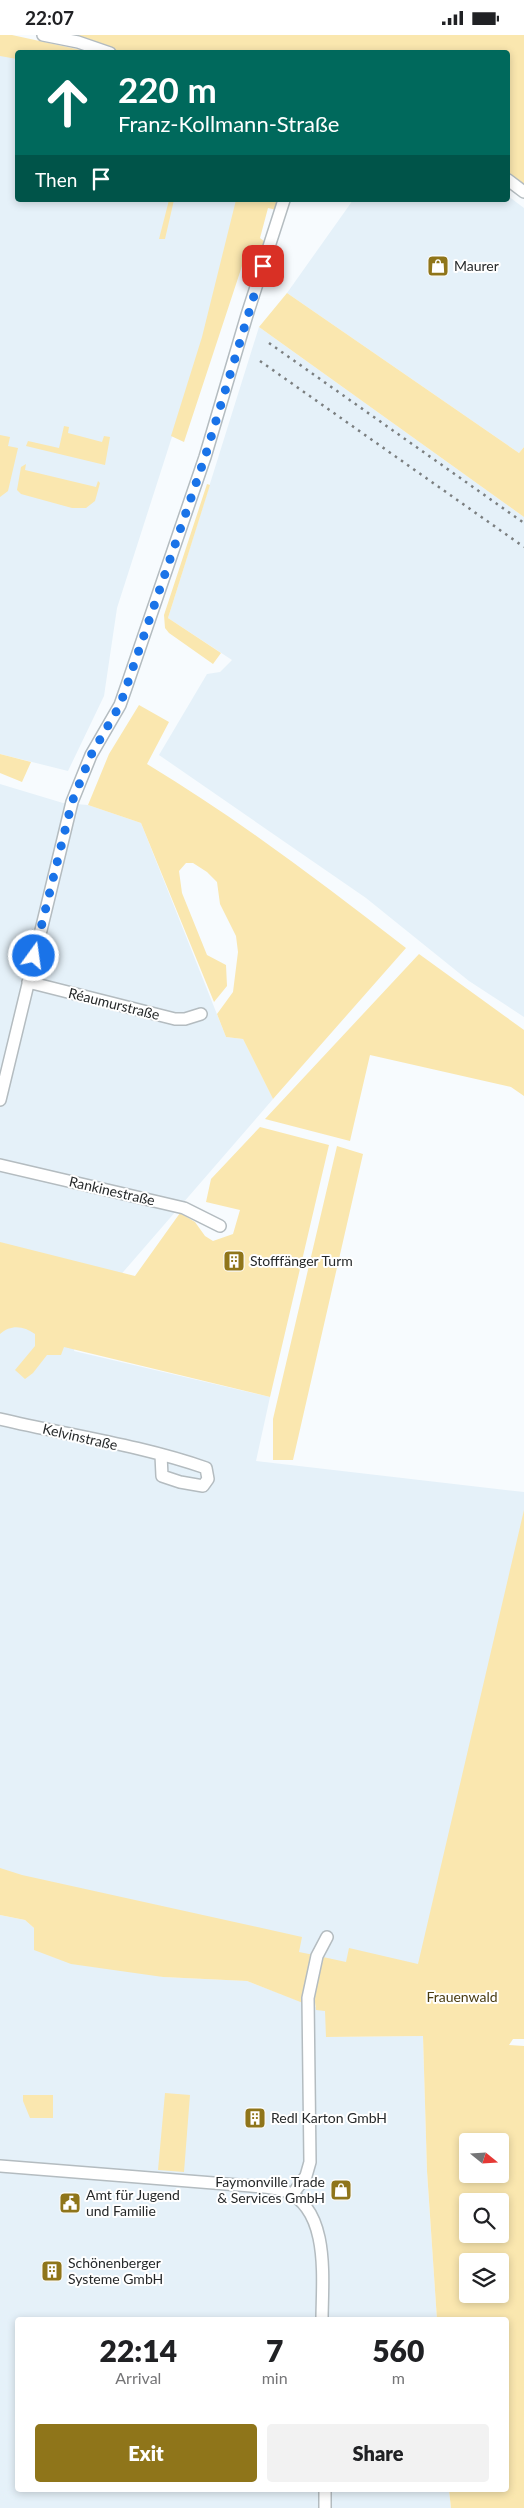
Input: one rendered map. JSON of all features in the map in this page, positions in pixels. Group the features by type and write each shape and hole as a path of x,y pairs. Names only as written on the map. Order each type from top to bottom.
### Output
{"street":[{"path":"43,35 78,42 101,50"},
{"path":"510,182 524,192"},
{"path":"0,1100 5,1052 28,982 72,802 91,755 120,705 205,457 247,315 283,202"},
{"name":"Réaumurstraße","path":"28,982 175,1019 185,1019 201,1014"},
{"name":"Rankinestraße","path":"0,1165 184,1208 220,1226"},
{"name":"Kelvinstraße","path":"0,1419 161,1455"},
{"path":"292,2195 306,2176 310,2162 308,1998 317,1956 327,1937"},
{"path":"0,2166 276,2189 292,2195 313,2218 320,2235 322,2317"},
{"path":"325,2492 326,2508"}],"shaded area":[{"path":"0,43 15,51 15,202 247,202 117,608 104,696 68,771 0,754"},
{"path":"510,198 524,208 524,447 519,453 287,293 352,202 510,202"},
{"path":"259,327 524,517 524,1017 469,981 366,898 159,755 207,674 220,672 232,660 168,618"},
{"name":"Frauenwald","path":"0,784 63,803 88,805 141,823 226,1037 243,1039 273,1099 79,1323 74,1351 270,1397 256,1461 524,1492 524,1519 420,1969 348,1967 295,1954 0,1871"},
{"path":"0,1915 25,1920 34,1928 163,1977 247,1981 326,2011 326,2037 423,2036 427,2171 437,2317 15,2317 15,2492 449,2492 451,2508 0,2508"}],"green space":[{"path":"0,35 12,35 81,50 15,50 15,59 0,56"},
{"path":"74,35 524,35 524,188 510,178 510,50 116,50"},
{"path":"168,202 174,202 165,239 159,239"},
{"path":"236,202 279,202 277,210 268,208 260,238 265,242 257,270 242,266 184,442 171,436 202,337"},
{"path":"287,293 519,453 524,447 524,517 259,327"},
{"path":"64,426 69,427 68,433 102,442 104,436 110,437 105,465 26,446 28,441 59,448"},
{"path":"0,435 10,437 8,446 18,448 8,491 0,497"},
{"path":"26,464 25,470 96,487 98,481 100,483 95,501 86,508 72,508 21,494 17,490 21,467"},
{"path":"207,484 210,485 168,618 221,653 213,664 169,633 165,628 164,615"},
{"path":"139,705 169,722 147,764 247,829 406,948 273,1099 243,1039 226,1037 217,1014 233,992 238,952 236,936 220,904 217,882 207,872 193,863 186,863 179,871 182,893 207,955 226,965 227,986 214,1002 141,823 88,805 109,754"},
{"path":"0,754 31,762 22,782 0,773"},
{"path":"419,954 524,1030 524,1096 511,1087 370,1055 350,1141 265,1119"},
{"path":"260,1127 329,1145 270,1397 64,1347 61,1355 47,1355 33,1373 25,1379 15,1370 35,1346 35,1334 26,1329 13,1327 0,1334 0,1242 135,1276 180,1213 195,1222 205,1236 213,1241 233,1234 240,1210 206,1202 211,1179"},
{"path":"337,1146 363,1154 293,1460 273,1460 273,1419"},
{"name":"Frauenwald","path":"524,1510 524,2039 513,2039 509,2045 524,2046 524,2508 451,2508 449,2492 509,2492 509,2317 437,2317 427,2171 423,2036 326,2037 325,2011 316,2010 314,1994 323,1957 346,1962 349,1948 418,1964"},
{"path":"0,1868 22,1875 302,1937 299,1952 314,1955 303,2003 247,1981 163,1977 71,1964 34,1950 34,1928 25,1920 0,1915"},
{"path":"165,2093 190,2095 184,2172 158,2170"},
{"path":"23,2095 53,2095 53,2118 30,2118 23,2101"}],"railway":[{"path":"269,343 524,523"},
{"path":"260,361 524,547"}],"place":[{"name":"Maurer","path":"438,266"},
{"name":"Stofffänger Turm","path":"234,1261"},
{"name":"Redl Karton GmbH","path":"255,2118"},
{"name":"Faymonville Trade & Services GmbH","path":"341,2190"},
{"name":"Amt für Jugend und Familie","path":"70,2203"},
{"name":"Schönenberger Systeme GmbH","path":"52,2271"}],"route":[{"path":"34,956 72,802 91,755 120,705 205,457 263,266"}]}
